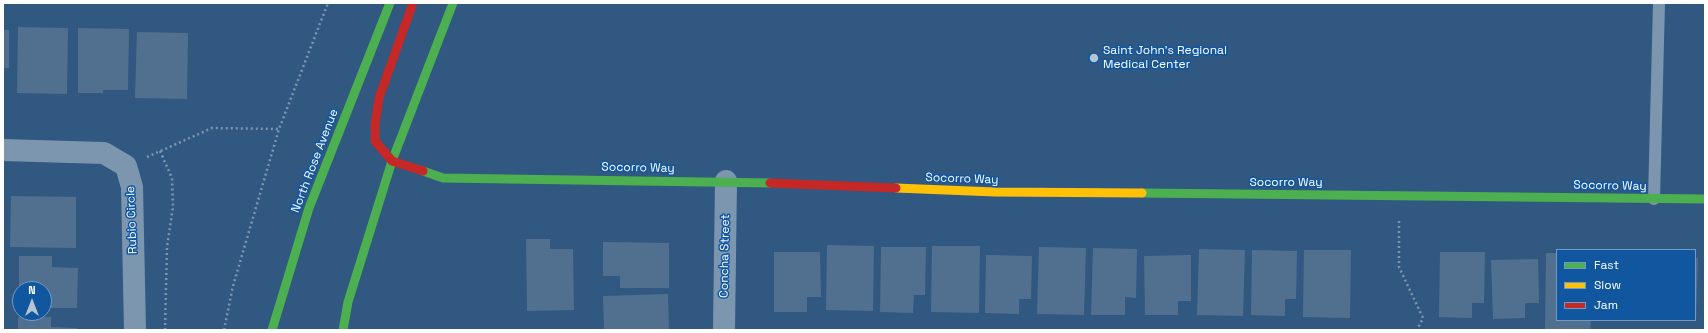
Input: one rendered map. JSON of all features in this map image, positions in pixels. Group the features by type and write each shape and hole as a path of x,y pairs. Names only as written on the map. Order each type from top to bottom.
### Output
{"street":[{"name":"North Rose Avenue","path":"272,330 309,208 390,3"},
{"name":"Socorro Way","path":"413,3 384,80 379,98 375,124 375,142 392,161 443,178 726,181 995,192 1705,199"},
{"path":"343,330 348,302 392,161 453,3"},
{"path":"3,150 104,153 126,166"},
{"name":"Rubio Circle","path":"126,166 132,187 135,330"},
{"name":"Concha Street","path":"724,330 726,181"}],"lane":[{"path":"1654,199 1659,3"}],"path":[{"path":"224,330 233,286 279,129 328,3"},
{"path":"126,166 212,128 279,129"},
{"path":"160,151 172,178 173,207 167,247 165,330"},
{"path":"1399,196 1399,268 1423,318 1417,330"}],"building":[{"path":"18,27 68,28 67,94 17,93"},
{"path":"78,28 129,29 128,90 103,90 103,93 78,93"},
{"path":"3,30 9,30 9,68 3,68"},
{"path":"137,32 188,33 187,99 135,98"},
{"path":"11,196 76,197 76,248 10,247"},
{"path":"526,239 550,239 550,249 573,249 574,310 527,311"},
{"path":"603,242 669,243 669,288 620,288 620,276 603,276"},
{"path":"827,245 874,246 873,311 826,310"},
{"path":"932,246 980,246 979,313 931,312"},
{"path":"881,247 926,247 925,295 914,295 913,313 880,312"},
{"path":"1039,247 1086,248 1084,315 1037,314"},
{"path":"1093,248 1137,249 1136,298 1125,297 1125,315 1091,315"},
{"path":"1199,249 1245,250 1243,316 1197,315"},
{"path":"1252,250 1297,251 1296,299 1285,299 1285,316 1251,315"},
{"path":"1304,250 1351,250 1350,318 1303,317"},
{"path":"774,252 820,252 821,297 807,297 807,312 774,312"},
{"path":"1440,252 1485,252 1484,303 1472,303 1472,318 1439,317"},
{"path":"1546,253 1556,253 1556,321 1591,321 1590,330 1545,330"},
{"path":"986,255 1032,256 1031,299 1019,299 1019,314 985,313"},
{"path":"1191,255 1191,301 1178,301 1178,315 1145,315 1144,256"},
{"path":"19,256 52,256 52,267 78,268 77,308 52,308 52,281 19,281"},
{"path":"1696,258 1698,258 1696,321"},
{"path":"1538,259 1539,303 1525,303 1525,318 1493,319 1491,260"},
{"path":"668,294 669,330 604,330 603,296"},
{"path":"18,321 51,321 51,327 77,328 77,330 18,330"}],"traffic: fast":[{"path":"272,330 309,208 390,3"},
{"path":"343,330 348,302 392,161 453,3"},
{"path":"423,171 443,178 770,183"},
{"path":"1142,193 1705,199"}],"traffic: slow":[{"path":"896,188 995,192 1142,193"}],"traffic: jam":[{"path":"413,3 379,98 375,124 375,141 392,161 423,171"},
{"path":"770,183 896,188"}],"place":[{"name":"Saint John's Regional Medical Center","path":"1094,58"}]}
